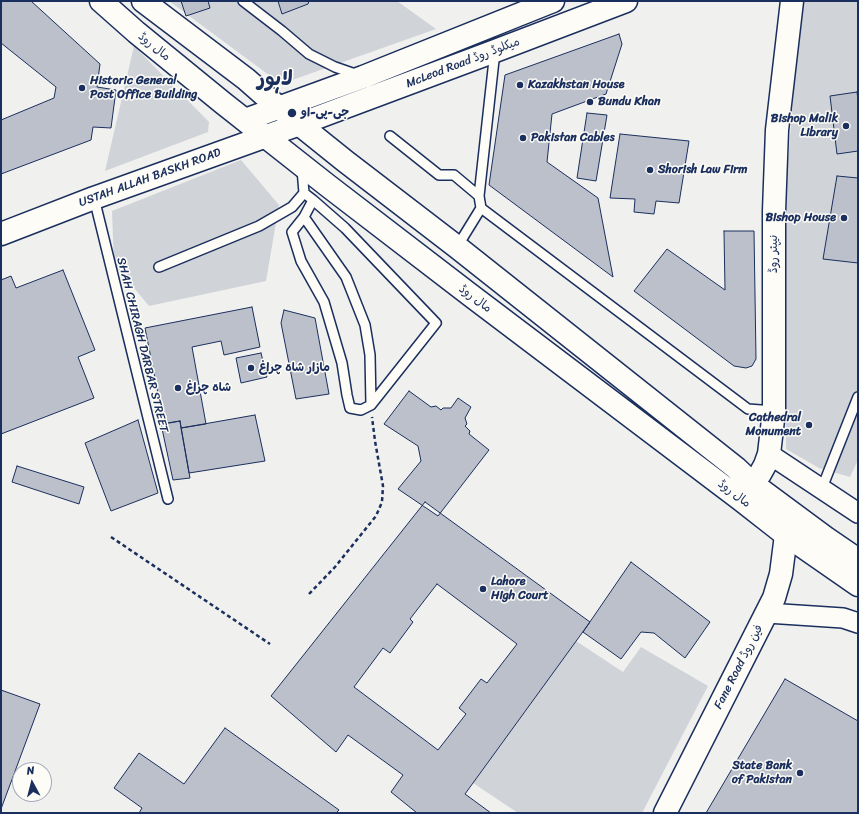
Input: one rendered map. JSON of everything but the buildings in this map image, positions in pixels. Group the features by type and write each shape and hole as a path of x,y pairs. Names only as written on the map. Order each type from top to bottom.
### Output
{"main road":[{"name":"مال روڈ","path":"101,1 136,32 265,136 469,294 747,491 797,516 858,560"},
{"name":"مال روڈ","path":"143,1 246,79 279,108 345,161 457,247 736,468 747,491 786,535 858,585"},
{"name":"McLeod Road میکلوڈ روڈ","path":"245,120 363,77 553,1"},
{"name":"McLeod Road میکلوڈ روڈ","path":"300,124 626,1"},
{"name":"نیپئر روڈ","path":"747,491 760,474 769,454 774,411 774,211 777,130 792,1"},
{"name":"USTAH ALLAH BASKH ROAD","path":"1,234 94,198 300,124"},
{"name":"Fane Road فین روڈ","path":"665,813 774,598 781,574 786,535 797,516"}],"street":[{"path":"769,454 858,513"},
{"path":"767,613 843,618 858,623"}],"lane":[{"path":"243,1 282,30 309,54 336,67 363,77"},
{"path":"457,247 481,208 479,196 495,51"},
{"path":"390,136 439,175 454,175 479,196"},
{"path":"159,267 260,226 292,207 304,193 302,165"},
{"path":"304,193 314,200 345,228 436,323 371,405 361,410 350,408 342,363 324,302 301,261 292,232 304,217 314,200"},
{"name":"SHAH CHIRAGH DARBAR STREET","path":"94,198 168,499"},
{"path":"481,208 748,409 774,411"},
{"path":"304,217 346,278 365,325 370,355 371,405"},
{"path":"822,488 858,397"}],"path":[{"path":"309,594 334,567 376,516 382,502 384,486 375,441 371,405"},
{"path":"111,537 270,644"}],"shaded area":[{"path":"169,1 397,1 436,29 281,84"},
{"path":"801,1 858,1 858,460 850,477 819,468 786,449 784,211"},
{"path":"134,46 209,122 208,132 105,171"},
{"path":"241,160 279,205 266,281 149,306 114,264 112,211"},
{"path":"576,641 623,672 641,647 708,686 642,813 518,813 473,783"}],"place":[{"name":"Kazakhstan House","path":"520,85"},
{"name":"Historic General Post Office Building","path":"82,88"},
{"name":"Bundu Khan","path":"590,102"},
{"name":"جی-پی-او","path":"292,113"},
{"name":"Bishop Malik Library","path":"846,126"},
{"name":"Pakistan Cables","path":"523,138"},
{"name":"Shorish Law Firm","path":"650,170"},
{"name":"Bishop House","path":"844,218"},
{"name":"مازار شاہ چراغ","path":"251,368"},
{"name":"شاہ چراغ","path":"178,388"},
{"name":"Cathedral Monument","path":"809,425"},
{"name":"Lahore High Court","path":"483,589"},
{"name":"State Bank of Pakistan","path":"800,773"}],"district":[{"name":"لاہور","path":"275,80"}]}
